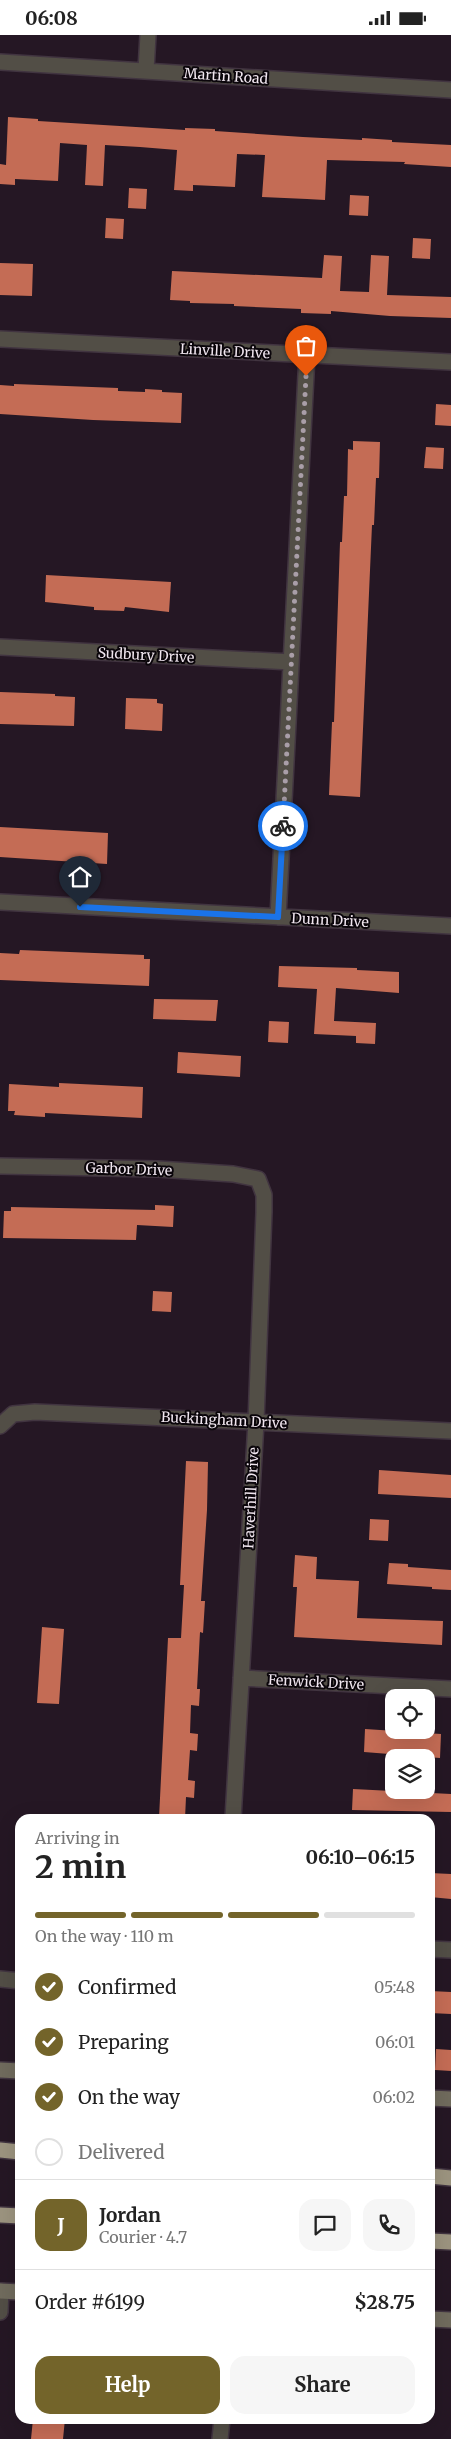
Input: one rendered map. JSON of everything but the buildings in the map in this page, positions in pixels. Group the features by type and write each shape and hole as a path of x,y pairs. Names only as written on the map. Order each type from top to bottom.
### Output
{"highway":[{"path":"0,2150 15,2152"},
{"path":"435,2177 451,2178"},
{"path":"0,2215 15,2216"},
{"path":"435,2241 451,2242"}],"main road":[{"path":"0,2070 15,2071"},
{"path":"435,2098 451,2099"},
{"path":"1,2291 15,2292"},
{"path":"435,2319 451,2320"}],"street":[{"path":"146,70 148,35"},
{"name":"Martin Road","path":"0,62 451,90"},
{"name":"Linville Drive","path":"0,339 451,362"},
{"path":"278,917 307,355"},
{"name":"Sudbury Drive","path":"0,647 291,662"},
{"name":"Dunn Drive","path":"0,902 451,926"},
{"name":"Garbor Drive","path":"0,1166 158,1169 233,1174 258,1179"},
{"name":"Haverhill Drive","path":"233,1814 256,1422 264,1213 264,1195 258,1179"},
{"name":"Buckingham Drive","path":"0,1426 13,1414 35,1412 451,1431"},
{"name":"Fenwick Drive","path":"241,1678 451,1689"},
{"path":"435,1949 451,1951"},
{"path":"0,1979 15,1980"},
{"path":"0,2312 1,2291"},
{"path":"220,2439 222,2424"}],"way so far":[{"path":"283,826 306,376"}],"route":[{"path":"80,907 278,917 283,826"}]}
